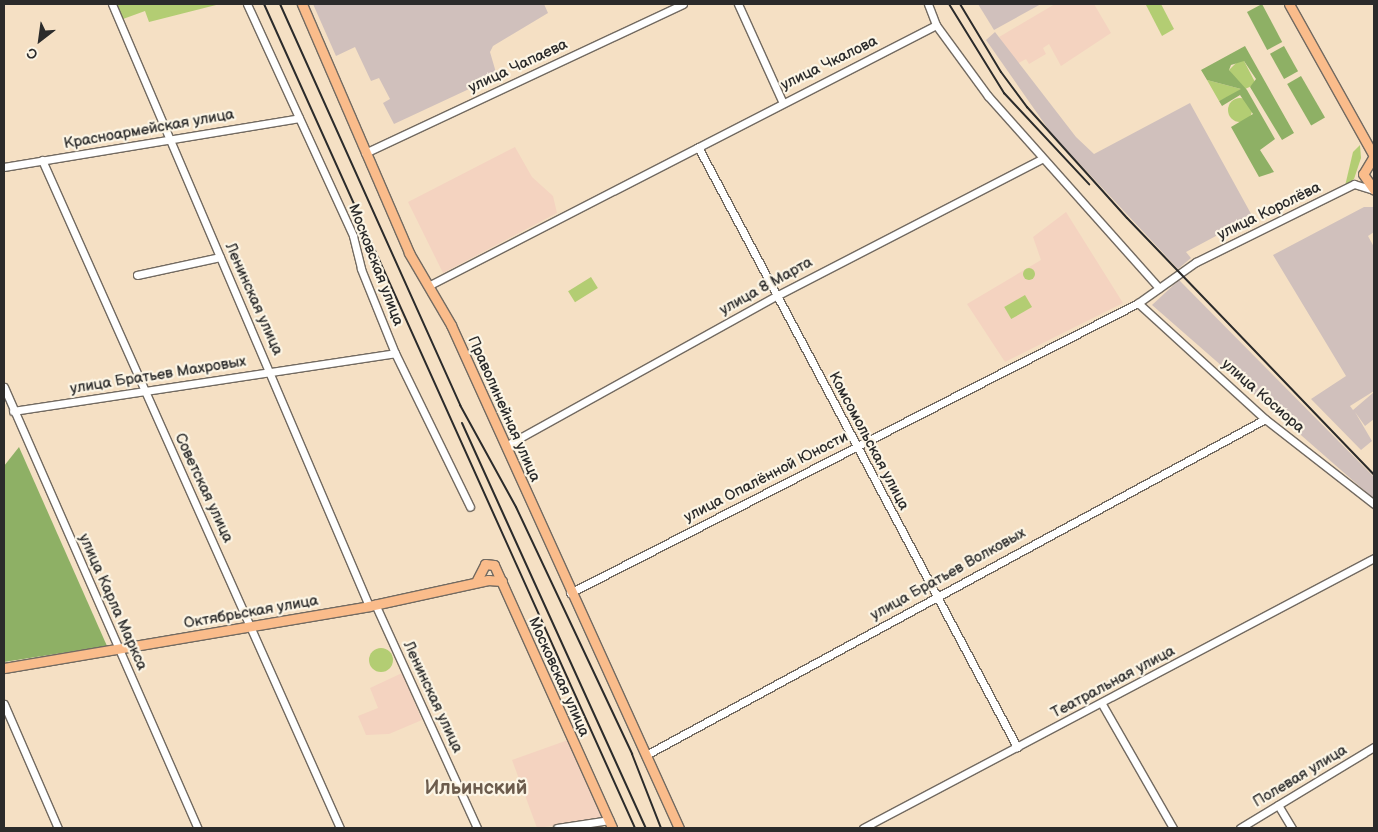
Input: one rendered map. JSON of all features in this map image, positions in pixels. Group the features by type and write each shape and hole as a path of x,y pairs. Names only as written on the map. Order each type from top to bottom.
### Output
{"main road":[{"name":"Праволинейная улица","path":"302,4 365,153 428,286 507,445 570,593 679,828"},
{"path":"1289,4 1374,156 1364,167 1364,178 1374,190"},
{"name":"Московская улица","path":"476,582 487,562 494,565 610,824"},
{"name":"Октябрьская улица","path":"4,668 372,605 476,582 502,581"}],"street":[{"name":"Ленинская улица","path":"112,4 372,605 477,828"},
{"name":"Московская улица","path":"247,4 354,236 361,269 395,353 470,507"},
{"name":"улица Чапаева","path":"365,153 682,4"},
{"path":"738,4 782,101"},
{"path":"928,4 936,24 988,96 1042,159 1159,288"},
{"name":"улица Чкалова","path":"428,286 782,101 936,24"},
{"name":"Красноармейская улица","path":"4,166 300,118"},
{"name":"Комсомольская улица","path":"698,146 1017,747"},
{"name":"улица 8 Марта","path":"507,445 778,295 1042,159"},
{"name":"Советская улица","path":"42,160 144,391 253,626 340,828"},
{"path":"1364,167 1354,184 1374,190"},
{"name":"улица Королёва","path":"1159,288 1196,262 1354,184"},
{"path":"137,275 220,257"},
{"name":"улица Опалённой Юности","path":"570,593 1138,303 1159,288"},
{"name":"улица Косиора","path":"1138,303 1265,419 1374,504"},
{"name":"улица Братьев Махровых","path":"14,411 395,353"},
{"name":"улица Карла Маркса","path":"4,387 198,828"},
{"name":"улица Братьев Волковых","path":"646,755 1265,419"},
{"name":"Театральная улица","path":"863,828 1102,704 1374,558"},
{"path":"4,704 58,828"},
{"path":"1102,704 1173,828"},
{"name":"Полевая улица","path":"1240,828 1373,749"},
{"path":"1278,806 1292,828"},
{"path":"557,828 610,824"}],"shaded area":[{"path":"313,4 544,4 548,13 493,46 490,52 497,76 394,124 383,103 390,99 379,78 371,81 355,47 336,56"},
{"path":"978,4 1041,4 994,30"},
{"path":"1055,4 1094,4 1111,33 1061,66 1049,44 1043,48 1046,54 1029,64 1026,59 1015,65 999,37"},
{"path":"995,32 1076,137 1094,154 1190,103 1255,221 1249,229 1244,221 1186,252 1191,258 1178,269 1051,133 986,40"},
{"path":"515,147 532,177 553,196 557,213 443,273 408,202"},
{"path":"1364,207 1374,207 1374,232 1368,236 1374,247 1374,391 1350,406 1353,410 1374,392 1374,419 1365,426 1355,412 1372,441 1361,450 1311,399 1346,376 1273,255"},
{"path":"1066,212 1123,303 1005,362 967,304 1041,260 1033,237"},
{"path":"1179,280 1374,477 1374,499 1152,305"},
{"path":"402,673 422,720 389,734 366,735 358,716 378,708 370,688"},
{"path":"568,740 604,819 537,828 512,760"}],"green space":[{"path":"117,4 220,4 149,22 145,11 123,19"},
{"path":"1161,4 1174,29 1162,36 1146,5"},
{"path":"1262,4 1282,42 1267,50 1247,12"},
{"path":"1245,46 1294,133 1282,140 1250,87 1256,79 1244,61 1231,65 1229,70 1247,90 1275,139 1260,150 1274,172 1259,177 1231,127 1253,114 1240,95 1222,106 1219,101 1241,89 1207,80 1201,70"},
{"path":"1284,46 1298,71 1284,79 1270,54"},
{"path":"1239,60 1244,61 1256,84 1219,101 1207,80 1241,89 1229,70"},
{"path":"1301,76 1325,118 1311,126 1287,84"},
{"path":"1240,98 1249,101 1252,110 1249,119 1240,122 1231,119 1228,110 1231,101"},
{"path":"1360,145 1361,158 1354,179 1345,186 1353,152"},
{"path":"1031,268 1034,269 1034,279 1027,280 1024,279 1023,272 1024,269"},
{"path":"591,277 598,288 575,302 568,291"},
{"path":"1025,295 1032,307 1011,319 1004,307"},
{"path":"19,447 107,646 4,662 4,466"},
{"path":"381,648 390,651 393,660 390,669 381,672 372,669 369,660 372,651"}],"railway":[{"path":"264,4 635,828"},
{"path":"280,4 460,405 516,507 632,754 661,828"},
{"path":"949,4 1004,93 1089,184"},
{"path":"960,4 1001,72 1027,107 1127,218 1374,475"},
{"path":"462,423 646,828"}],"district":[{"name":"Ильинский","path":"476,788"}]}
